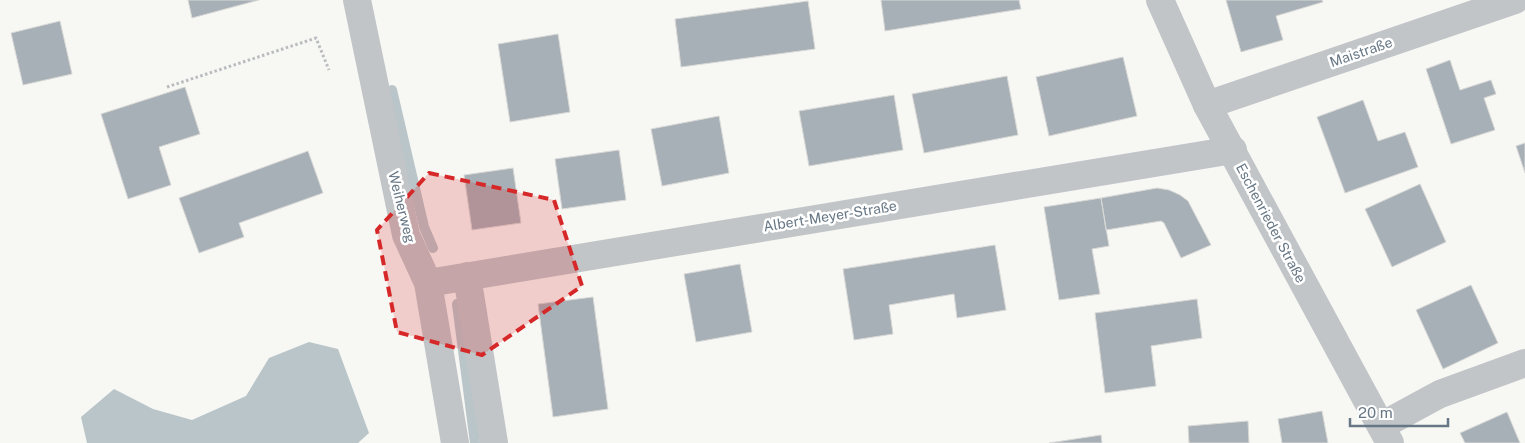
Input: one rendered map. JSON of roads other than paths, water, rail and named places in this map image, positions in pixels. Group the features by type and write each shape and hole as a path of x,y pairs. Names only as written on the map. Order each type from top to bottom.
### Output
{"street":[{"name":"Weiherweg","path":"357,0 406,235 428,283 455,443"},
{"name":"Eschenrieder Straße","path":"1160,0 1208,104 1385,435"},
{"name":"Maistraße","path":"1208,104 1516,0"},
{"name":"Albert-Meyer-Straße","path":"428,283 1233,150"},
{"path":"467,276 494,443"},
{"path":"1385,435 1440,394 1525,363"}],"waterway":[{"path":"392,90 424,227 433,248"},
{"path":"457,304 475,443"}]}
